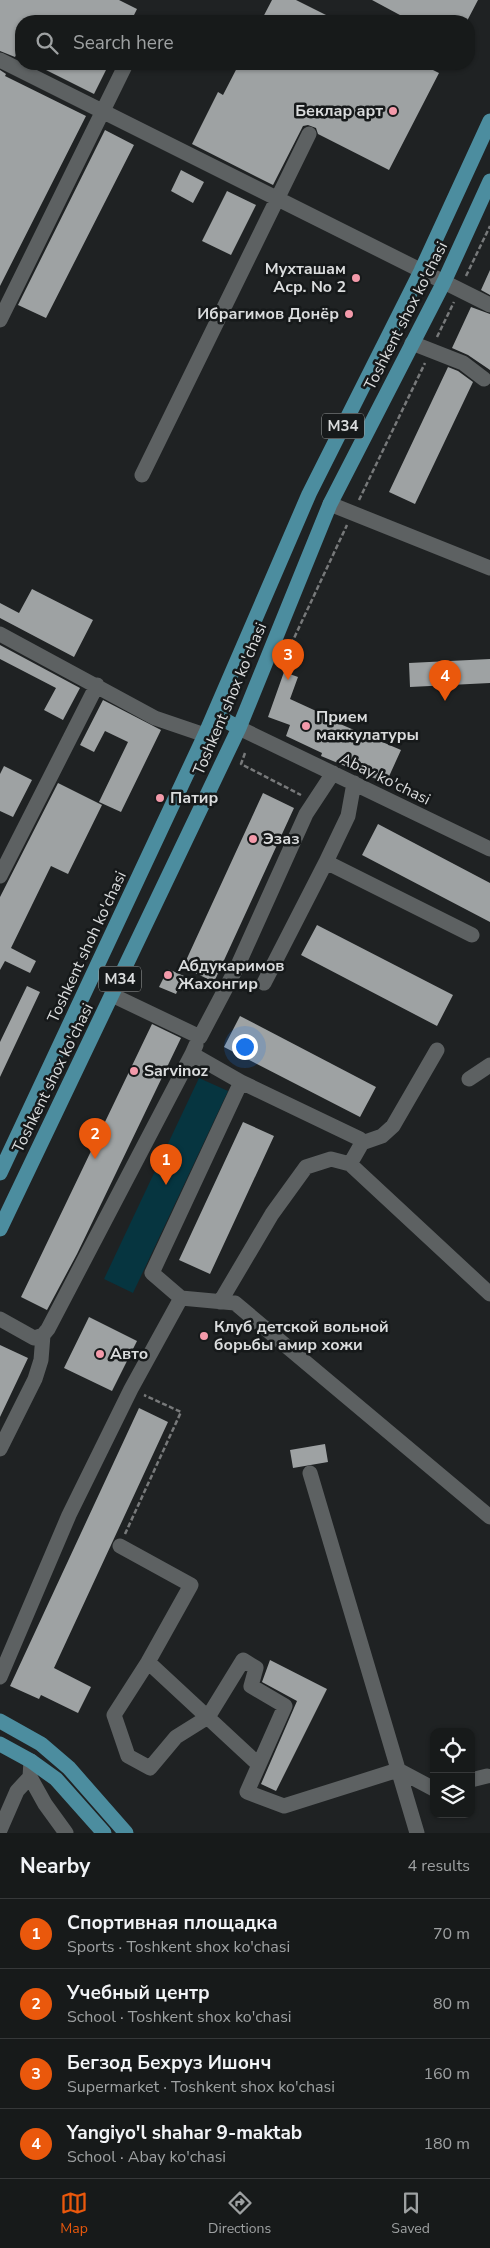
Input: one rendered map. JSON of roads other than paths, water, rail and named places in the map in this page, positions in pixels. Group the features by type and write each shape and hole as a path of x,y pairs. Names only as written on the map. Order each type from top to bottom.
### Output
{"main road":[{"name":"Toshkent shox ko'chasi","path":"205,735 309,494 421,271 490,121"},
{"name":"Toshkent shox ko'chasi","path":"0,1229 239,728 330,504 444,282 490,181"},
{"path":"214,714 239,728"},
{"path":"205,735 230,747"},
{"name":"Toshkent shoh ko'chasi","path":"0,1174 205,735"},
{"path":"0,1721 41,1744 69,1768 126,1833"},
{"path":"0,1744 31,1761 56,1779 104,1833"},
{"path":"31,1761 41,1744"}],"street":[{"path":"0,60 15,67"},
{"path":"21,70 490,305"},
{"path":"0,320 123,70"},
{"path":"142,475 309,134"},
{"path":"412,343 464,364 484,379"},
{"path":"330,504 490,568"},
{"path":"0,634 155,718 205,735"},
{"path":"0,876 97,685"},
{"name":"Abay ko'chasi","path":"239,728 490,849"},
{"path":"0,1449 35,1379 42,1360 43,1335 238,965 306,814 333,773"},
{"path":"264,983 348,816 354,783"},
{"path":"326,862 472,935"},
{"path":"112,995 200,1037"},
{"path":"350,1164 362,1143 382,1136 393,1126 437,1050"},
{"path":"192,1054 241,1082 360,1139 362,1143"},
{"path":"469,1079 490,1066"},
{"path":"241,1082 152,1273 181,1298 235,1303 490,1517"},
{"path":"220,1302 246,1255 306,1167 331,1159 350,1164 490,1294"},
{"path":"0,1677 69,1515 131,1389 181,1298"},
{"path":"0,1319 34,1338 43,1335"},
{"path":"310,1473 417,1833"},
{"path":"120,1546 191,1585 148,1662 114,1715 128,1756 150,1768 176,1737 208,1717 243,1660 256,1668 251,1686 285,1706 247,1792 284,1806 398,1770 430,1787"},
{"path":"148,1662 259,1765"},
{"path":"31,1761 30,1776 45,1804 66,1833"},
{"path":"0,1830 17,1791 30,1776"},
{"path":"475,1779 487,1776"}],"place":[{"name":"Беклар арт","path":"393,111"},
{"name":"Мухташам Аср. No 2","path":"356,278"},
{"name":"Ибрагимов Донёр","path":"349,314"},
{"name":"Бегзод Бехруз Ишонч","path":"288,680"},
{"name":"Yangiyo'l shahar 9-maktab","path":"445,701"},
{"name":"Прием маккулатуры","path":"306,726"},
{"name":"Патир","path":"160,798"},
{"name":"Эзаз","path":"253,839"},
{"name":"Абдукаримов Жахонгир","path":"168,975"},
{"name":"Sarvinoz","path":"134,1071"},
{"name":"Учебный центр","path":"95,1159"},
{"name":"Спортивная площадка","path":"166,1185"},
{"name":"Клуб детской вольной борьбы амир хожи","path":"204,1336"},
{"name":"Авто","path":"100,1354"}]}
